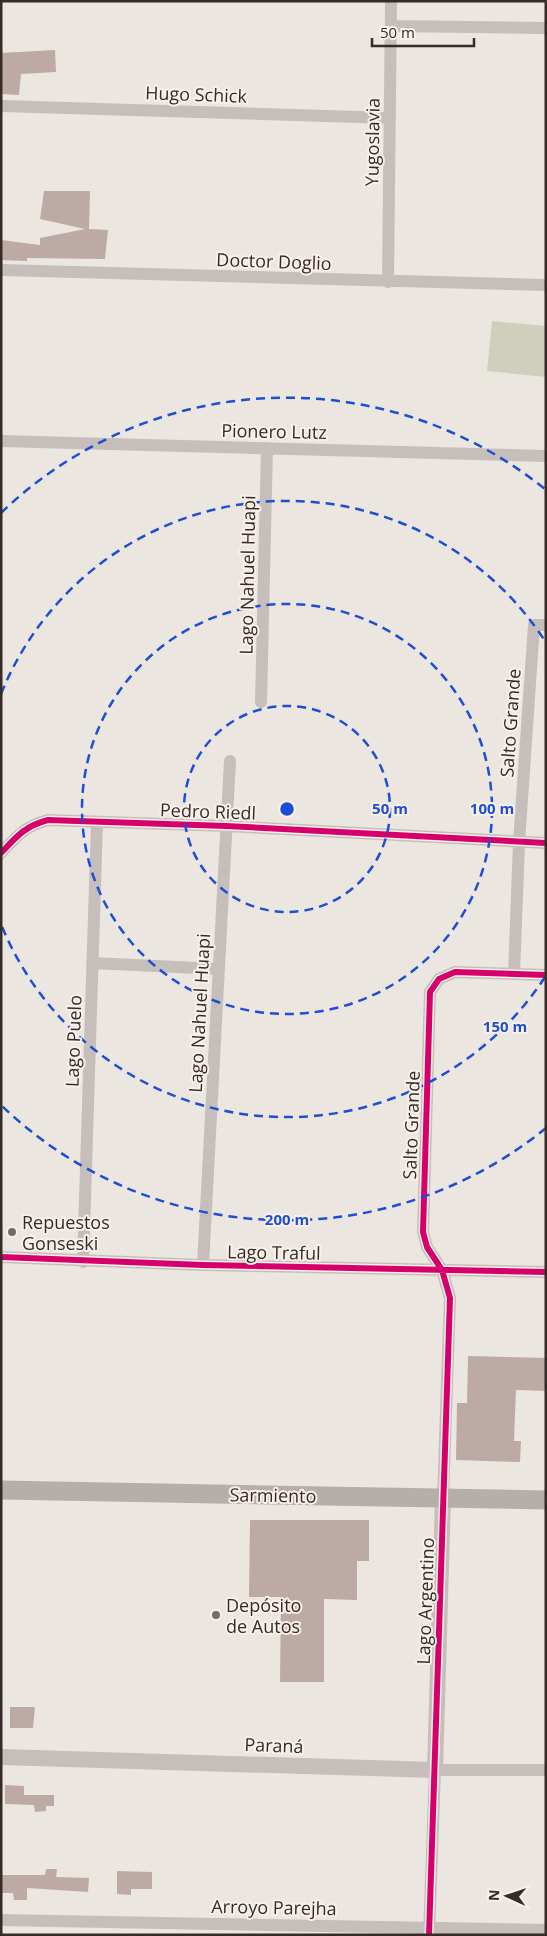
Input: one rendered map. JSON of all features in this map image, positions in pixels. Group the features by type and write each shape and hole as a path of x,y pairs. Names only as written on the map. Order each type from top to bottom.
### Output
{"main road":[{"name":"Sarmiento","path":"1,1490 546,1500"}],"street":[{"name":"Yugoslavia","path":"388,282 391,1"},
{"path":"391,26 546,28"},
{"name":"Hugo Schick","path":"1,106 390,118"},
{"name":"Doctor Doglio","path":"1,270 546,285"},
{"name":"Pionero Lutz","path":"1,442 546,456"},
{"name":"Lago Nahuel Huapi","path":"261,702 268,448"},
{"name":"Salto Grande","path":"442,1270 427,1247 422,1232 430,992 438,978 456,972 514,974 519,843 540,625"},
{"name":"Lago Nahuel Huapi","path":"204,1266 230,762"},
{"name":"Pedro Riedl","path":"1,853 22,831 33,824 48,820 226,826 546,843"},
{"name":"Lago Puelo","path":"83,1262 97,822"},
{"path":"92,963 219,969"},
{"path":"514,974 546,975"},
{"name":"Lago Traful","path":"1,1257 204,1266 546,1272"},
{"name":"Lago Argentino","path":"429,1931 450,1298 442,1270"},
{"name":"Paraná","path":"1,1757 435,1770 546,1770"},
{"name":"Arroyo Parejha","path":"1,1920 429,1931 546,1930"},
{"path":"82,1935 83,1922"}],"green space":[{"path":"492,321 546,326 546,377 487,371"}],"building":[{"path":"55,50 56,72 21,74 19,95 1,94 1,53"},
{"path":"44,191 90,191 89,229 108,230 105,259 27,258 27,261 1,260 1,240 40,245 40,238 85,229 40,219"},
{"path":"468,1356 546,1358 546,1391 516,1390 514,1441 521,1441 520,1462 456,1460 457,1403 467,1403"},
{"path":"250,1520 369,1520 369,1561 357,1561 357,1600 324,1599 324,1682 280,1682 281,1597 249,1597"},
{"path":"10,1707 35,1707 33,1728 10,1728"},
{"path":"5,1785 24,1786 24,1795 54,1795 54,1806 46,1806 46,1811 35,1812 34,1805 5,1804"},
{"path":"46,1869 57,1869 56,1877 89,1878 88,1892 27,1888 27,1900 14,1900 13,1893 1,1893 1,1875 45,1875"},
{"path":"117,1871 152,1872 152,1889 131,1889 131,1895 117,1894"}],"cycle path":[{"path":"1,853 27,829 48,820 226,826 546,843"},
{"path":"429,1935 450,1298 442,1270 427,1247 423,1232 430,992 439,979 455,972 546,975"},
{"path":"1,1257 203,1265 546,1272"}],"place":[{"name":"Repuestos Gonseski","path":"12,1232"},
{"name":"Depósito de Autos","path":"216,1615"}]}
